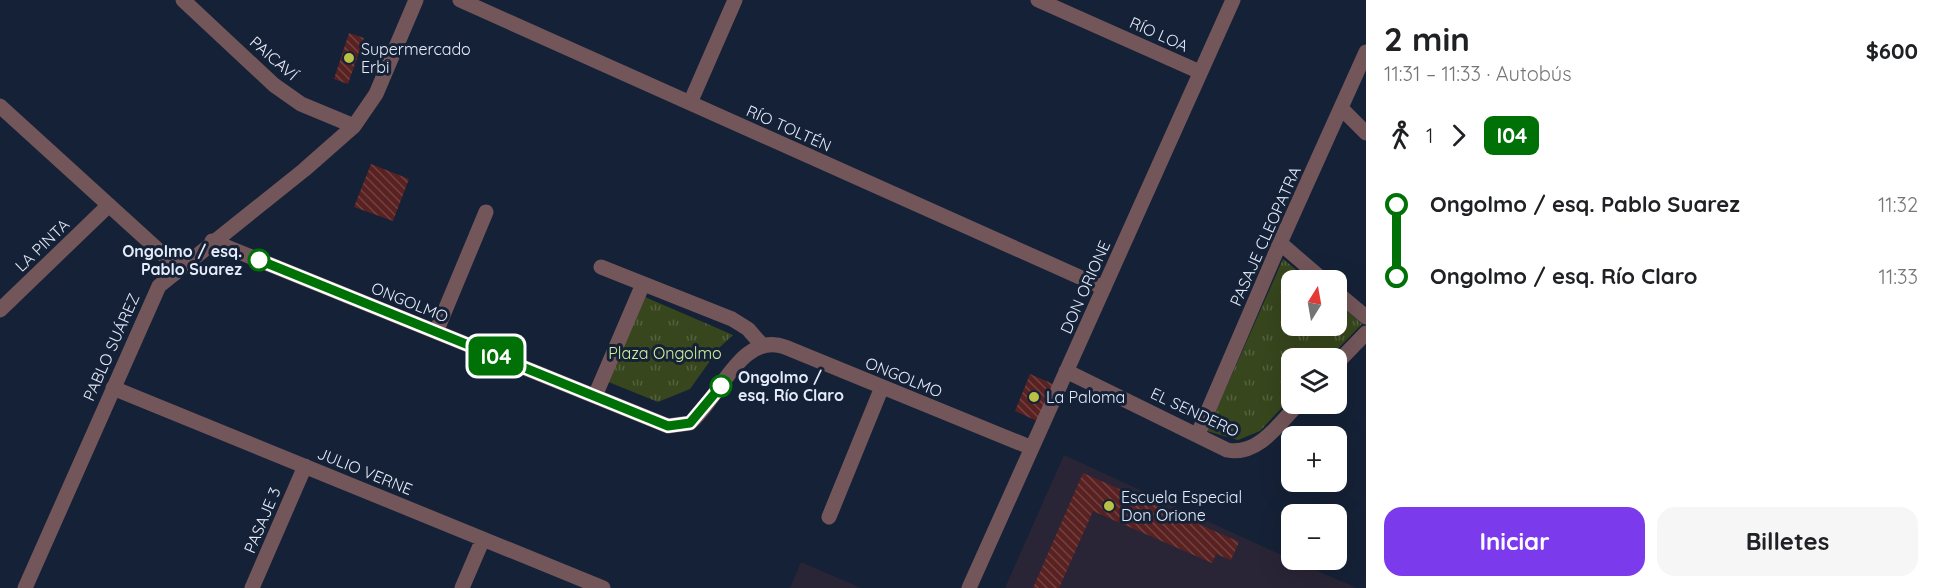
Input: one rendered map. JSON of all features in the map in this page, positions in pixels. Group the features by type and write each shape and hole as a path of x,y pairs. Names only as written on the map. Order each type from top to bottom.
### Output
{"street":[{"name":"PAICAVÍ","path":"183,0 274,85 301,104 354,126"},
{"name":"PABLO SUÁREZ","path":"25,588 159,286 178,268 304,170 354,126 376,94 416,0"},
{"name":"RÍO TOLTÉN","path":"460,0 1104,288"},
{"path":"690,103 735,0"},
{"name":"RÍO LOA","path":"1038,0 1200,72"},
{"name":"DON ORIONE","path":"969,588 1233,0"},
{"name":"PASAJE CLEOPATRA","path":"1198,434 1280,243 1366,52"},
{"path":"0,106 178,268"},
{"path":"1341,108 1366,133"},
{"name":"LA PINTA","path":"0,310 109,205"},
{"path":"436,332 486,212"},
{"name":"ONGOLMO","path":"212,241 668,426 684,425 700,414 745,356 762,345 778,344 1032,448"},
{"path":"1280,243 1311,270"},
{"path":"601,267 741,323 762,345"},
{"path":"595,396 643,284"},
{"path":"1347,301 1366,317"},
{"path":"1347,353 1366,333"},
{"name":"EL SENDERO","path":"1066,371 1227,450 1238,452 1262,442 1289,414"},
{"path":"829,517 882,387"},
{"name":"JULIO VERNE","path":"113,388 603,588"},
{"name":"PASAJE 3","path":"252,588 305,466"},
{"path":"462,588 483,539"}],"shaded area":[{"name":"Escuela Especial Don Orione","path":"1064,455 1281,555 1281,570 1315,570 1357,588 1005,588"},
{"path":"801,562 861,588 790,588"}],"green space":[{"path":"1283,259 1297,270 1281,270 1281,336 1347,336 1347,311 1362,324 1339,348 1281,348 1281,409 1260,431 1238,440 1207,431"},
{"name":"Plaza Ongolmo","path":"645,297 733,335 720,347 690,389 658,402 606,381"}],"building":[{"name":"Supermercado Erbi","path":"349,33 364,38 348,84 334,79"},
{"path":"371,164 409,179 393,221 354,207"},
{"name":"La Paloma","path":"1030,374 1053,384 1037,421 1015,411"},
{"path":"1083,473 1239,542 1231,560 1216,554 1212,563 1093,511 1059,588 1033,588"}],"bus line":[{"name":"I04","path":"259,260 668,426 690,423 700,414 721,386"}],"place":[{"name":"Supermercado Erbi","path":"349,58"},
{"name":"Ongolmo / esq. Pablo Suarez","path":"259,260"},
{"name":"Ongolmo / esq. Río Claro","path":"721,386"},
{"name":"La Paloma","path":"1034,397"},
{"name":"Escuela Especial Don Orione","path":"1109,506"}]}
